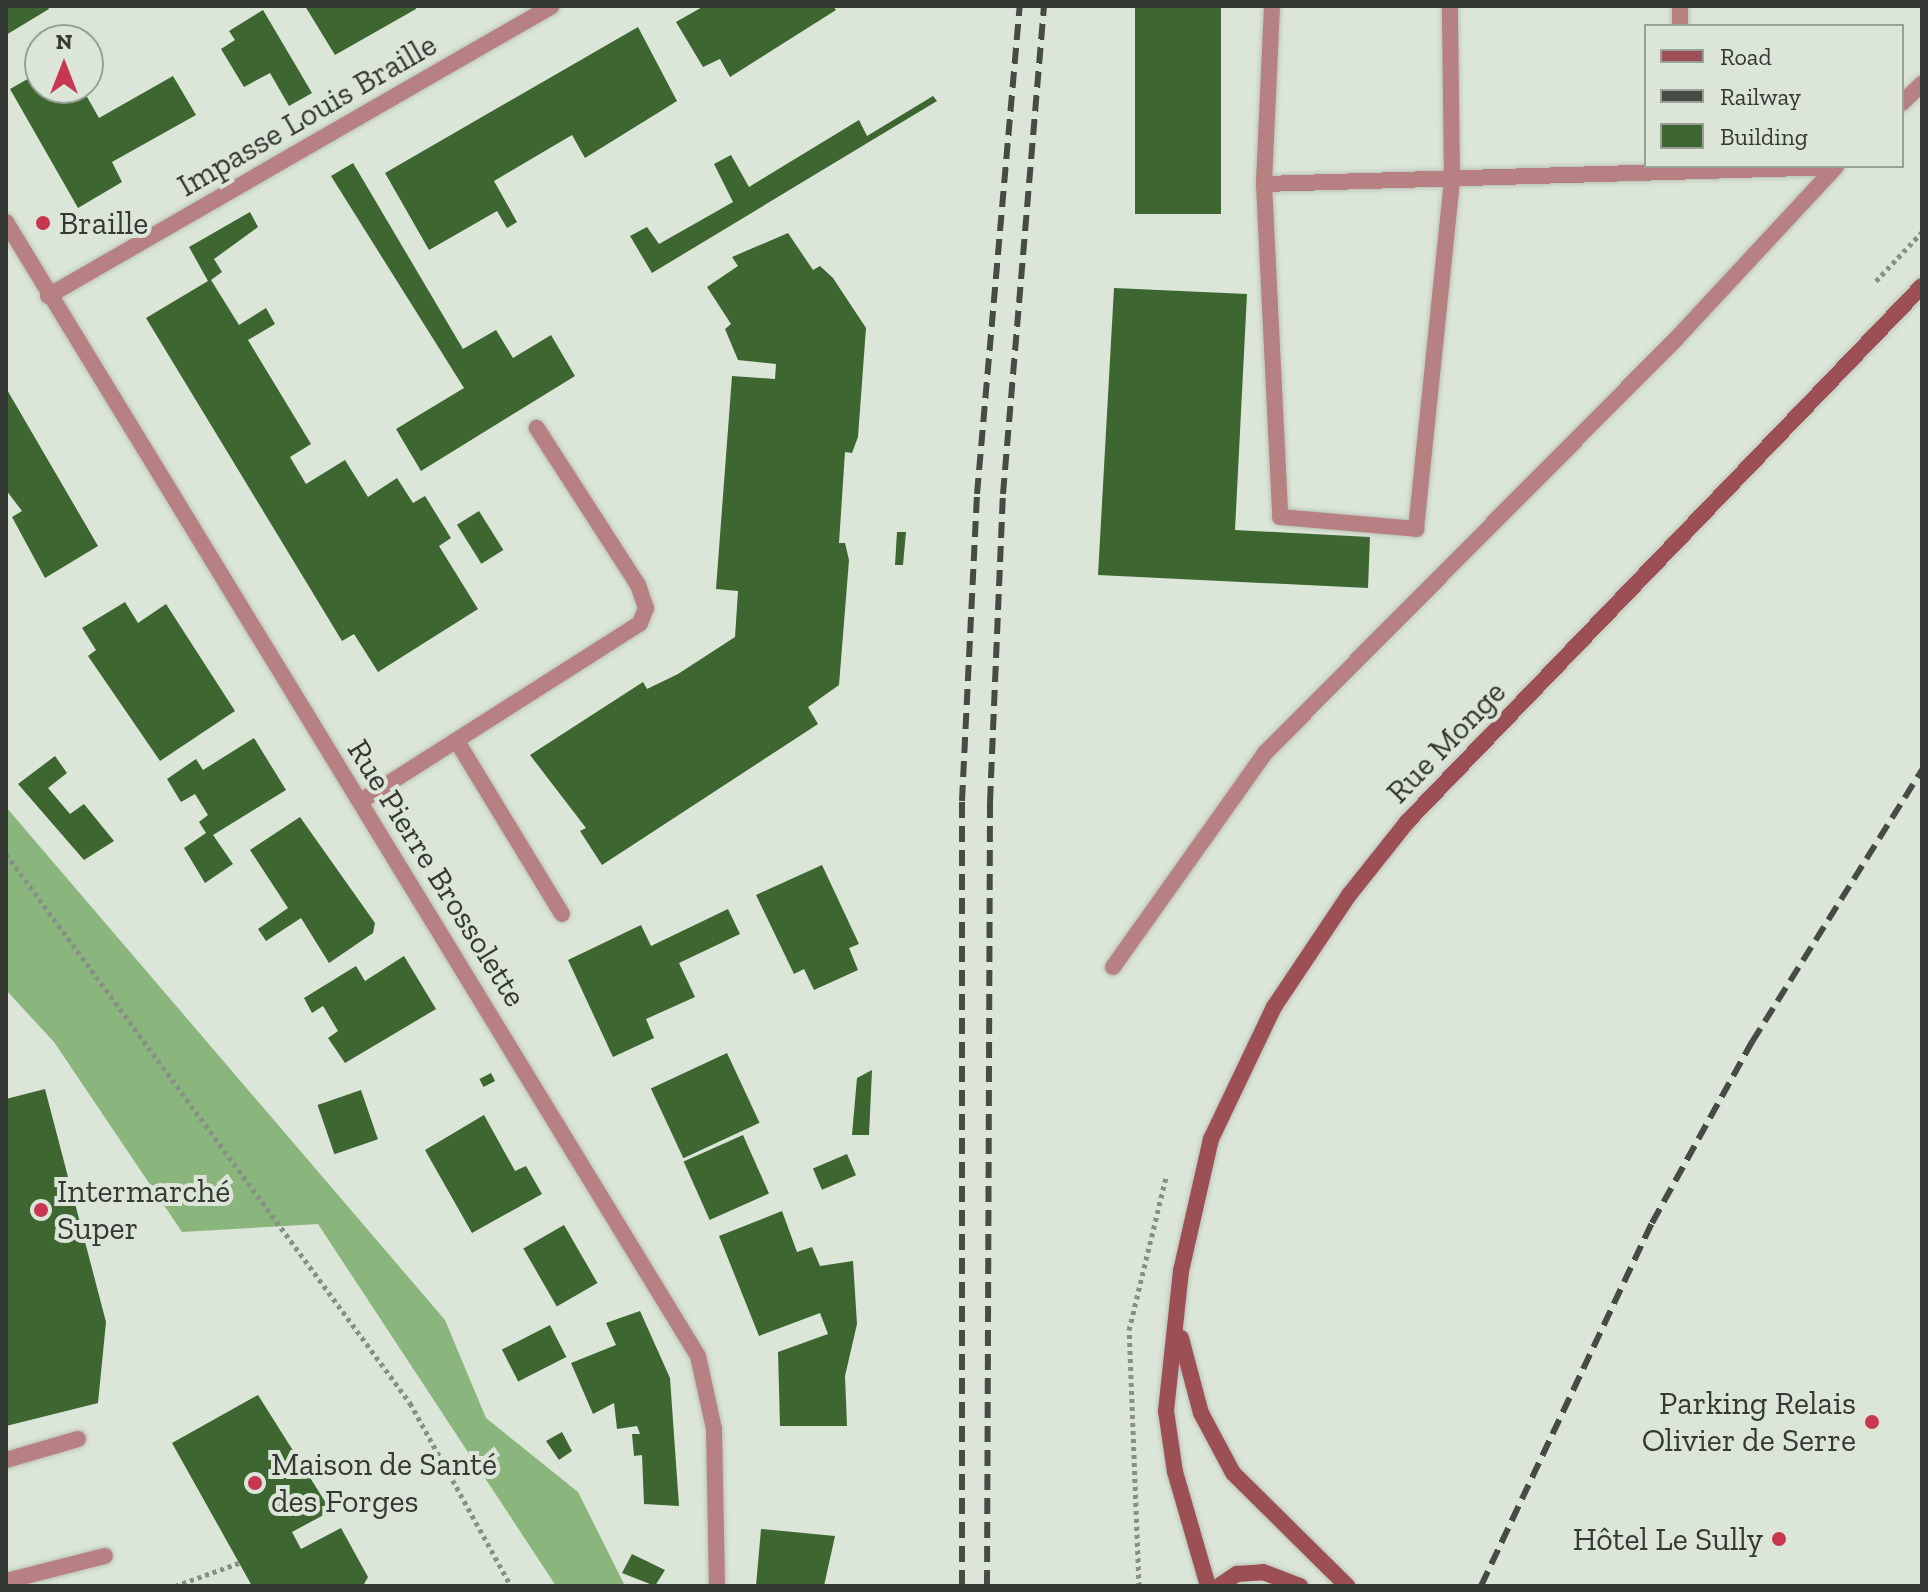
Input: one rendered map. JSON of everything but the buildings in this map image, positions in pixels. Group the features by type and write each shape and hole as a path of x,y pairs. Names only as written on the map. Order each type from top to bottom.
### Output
{"street":[{"name":"Impasse Louis Braille","path":"48,296 552,6"},
{"path":"1272,6 1264,184 1280,517 1416,529 1452,179 1450,6"},
{"path":"1904,101 1922,84"},
{"path":"1264,184 1834,168"},
{"path":"1113,967 1265,753 1675,340 1834,168"},
{"name":"Rue Pierre Brossolette","path":"6,222 48,296 361,801 698,1356 714,1429 717,1586"},
{"name":"Rue Monge","path":"1208,1586 1175,1472 1166,1411 1179,1334 1181,1271 1211,1139 1274,1007 1349,895 1407,822 1922,286"},
{"path":"361,801 458,743 640,623 646,608 537,428"},
{"path":"458,743 562,914"},
{"name":"Rue Monge","path":"1179,1334 1201,1413 1233,1473 1347,1586"},
{"path":"6,1460 78,1439"},
{"path":"6,1581 105,1556"},
{"path":"1219,1586 1237,1574 1263,1572 1300,1586"}],"path":[{"path":"6,854 410,1403 511,1586"},
{"path":"175,1586 239,1563"}],"green space":[{"path":"6,807 445,1320 486,1418 578,1492 625,1586 556,1586 318,1224 182,1232 54,1042 6,990"}],"railway":[{"path":"962,1586 962,801 977,494 1020,6"},
{"path":"987,1586 990,802 1003,494 1044,6"},
{"path":"1481,1586 1652,1223 1752,1042 1922,770"}],"place":[{"name":"Braille","path":"43,223"},
{"name":"Intermarché Super","path":"41,1210"},
{"name":"Parking Relais Olivier de Serre","path":"1872,1422"},
{"name":"Maison de Santé des Forges","path":"255,1483"},
{"name":"Hôtel Le Sully","path":"1779,1539"}]}
